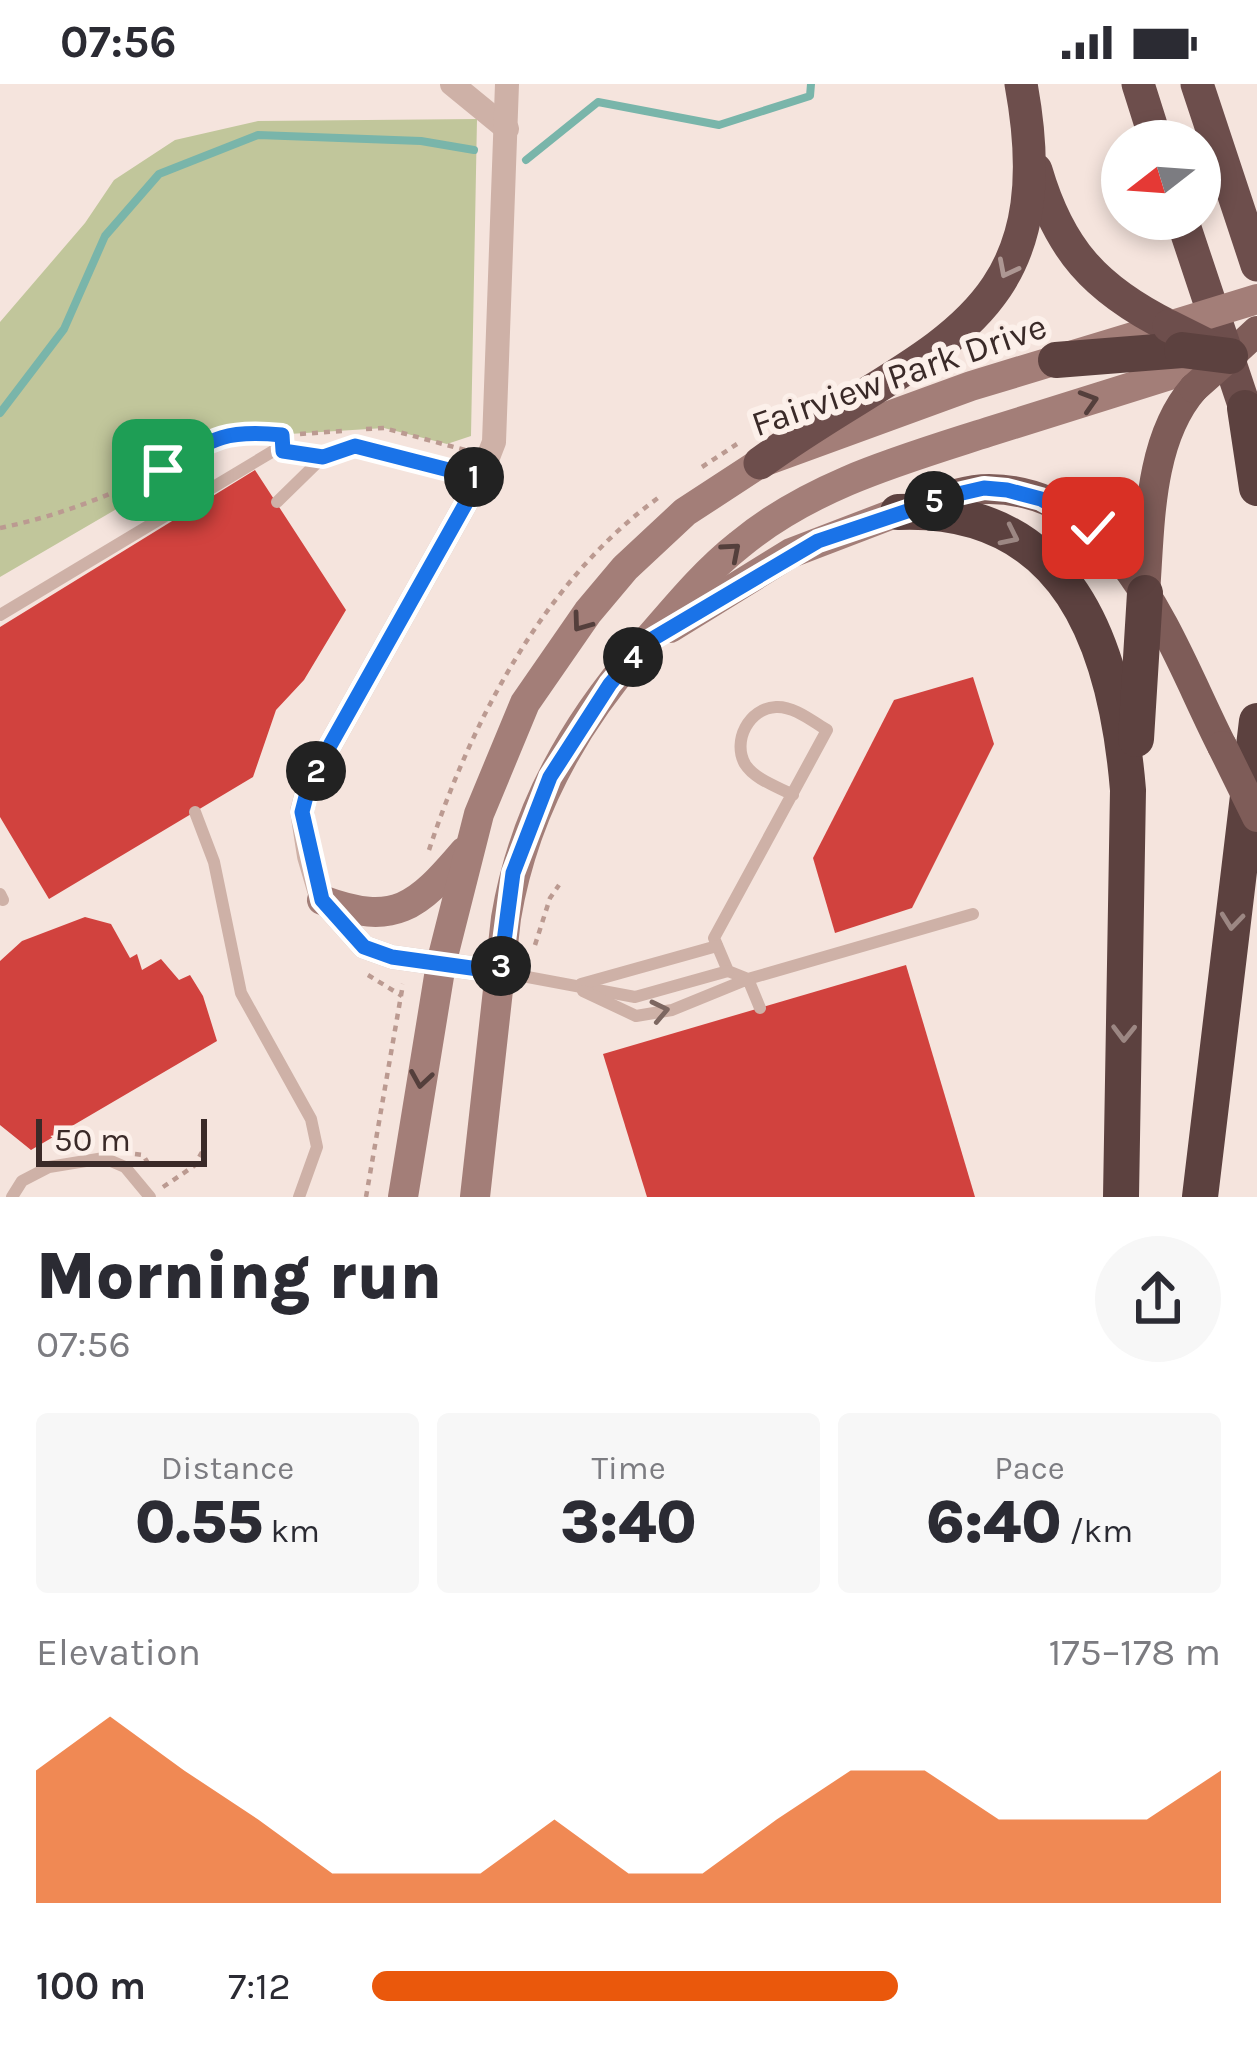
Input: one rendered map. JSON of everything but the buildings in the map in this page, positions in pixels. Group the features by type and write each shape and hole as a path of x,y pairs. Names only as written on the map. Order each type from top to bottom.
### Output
{"highway":[{"path":"1022,84 1033,157 1063,240 1080,264 1138,311 1184,358"},
{"path":"1138,84 1149,120"},
{"path":"1197,84 1257,265"},
{"path":"1217,84 1247,179 1257,265"},
{"path":"760,463 907,369 979,312 1005,276 1025,230 1033,157"},
{"path":"1189,240 1245,408 1257,488"},
{"path":"1056,360 1184,358 1250,349"},
{"path":"898,512 935,511 1010,534 1034,548 1068,584 1101,649 1115,698 1125,749 1129,832"},
{"path":"1121,1197 1129,832 1145,593"},
{"path":"1204,1197 1206,1144 1257,721"}],"main road":[{"path":"476,1197 513,873 550,777 610,684 691,588 740,544 830,488 1184,358 1257,299"},
{"path":"1145,593 1153,501 1164,446 1179,409 1184,358"},
{"name":"Fairview Park Drive","path":"403,1197 441,964 479,814 525,704 588,612 625,568 676,520 760,463 1056,360"},
{"path":"1245,408 1257,445"},
{"path":"644,644 791,553 898,512 984,488 1041,499 1093,528 1145,593 1257,817"},
{"path":"322,900 369,914 415,904 470,844"}],"street":[{"path":"452,84 507,129"},
{"path":"500,972 404,959 364,947 322,900 302,812 310,781 480,478 494,442 507,84"}],"lane":[{"path":"278,502 323,457 355,446 480,478"},
{"path":"0,615 275,450 323,457"},
{"path":"728,971 714,938 793,795 827,730 796,711 775,706 757,712 744,727 741,745 745,764 793,795"},
{"path":"195,812 214,862 242,993 311,1119 317,1147 298,1197"},
{"path":"574,986 636,1016 672,1010 748,979 973,914"},
{"path":"574,986 717,946"},
{"path":"500,972 635,997 728,971 748,979 760,1008"},
{"path":"12,1197 22,1181 49,1167 104,1158 125,1167 150,1197"}],"path":[{"path":"0,528 51,519 163,470 210,440 241,431 282,435 283,451"},
{"path":"535,945 559,885"},
{"path":"366,1197 402,996 404,959"},
{"path":"162,1187 194,1166 202,1152"}],"green space":[{"path":"477,119 471,436 447,444 384,428 240,437 0,577 0,322 85,223 114,180 175,140 258,121"}],"waterway":[{"path":"526,160 598,102 719,125 810,96 811,84"},
{"path":"0,413 64,329 105,236 159,174 258,135 421,141 474,150"}],"route":[{"path":"163,470 210,440 241,431 282,435 283,451 323,457 355,446 480,478 310,781 302,812 322,900 364,947 392,957 500,972 513,873 528,826 550,777 584,722 644,644 791,553 868,521 958,494 984,488 1007,490 1041,499 1093,528"}]}
